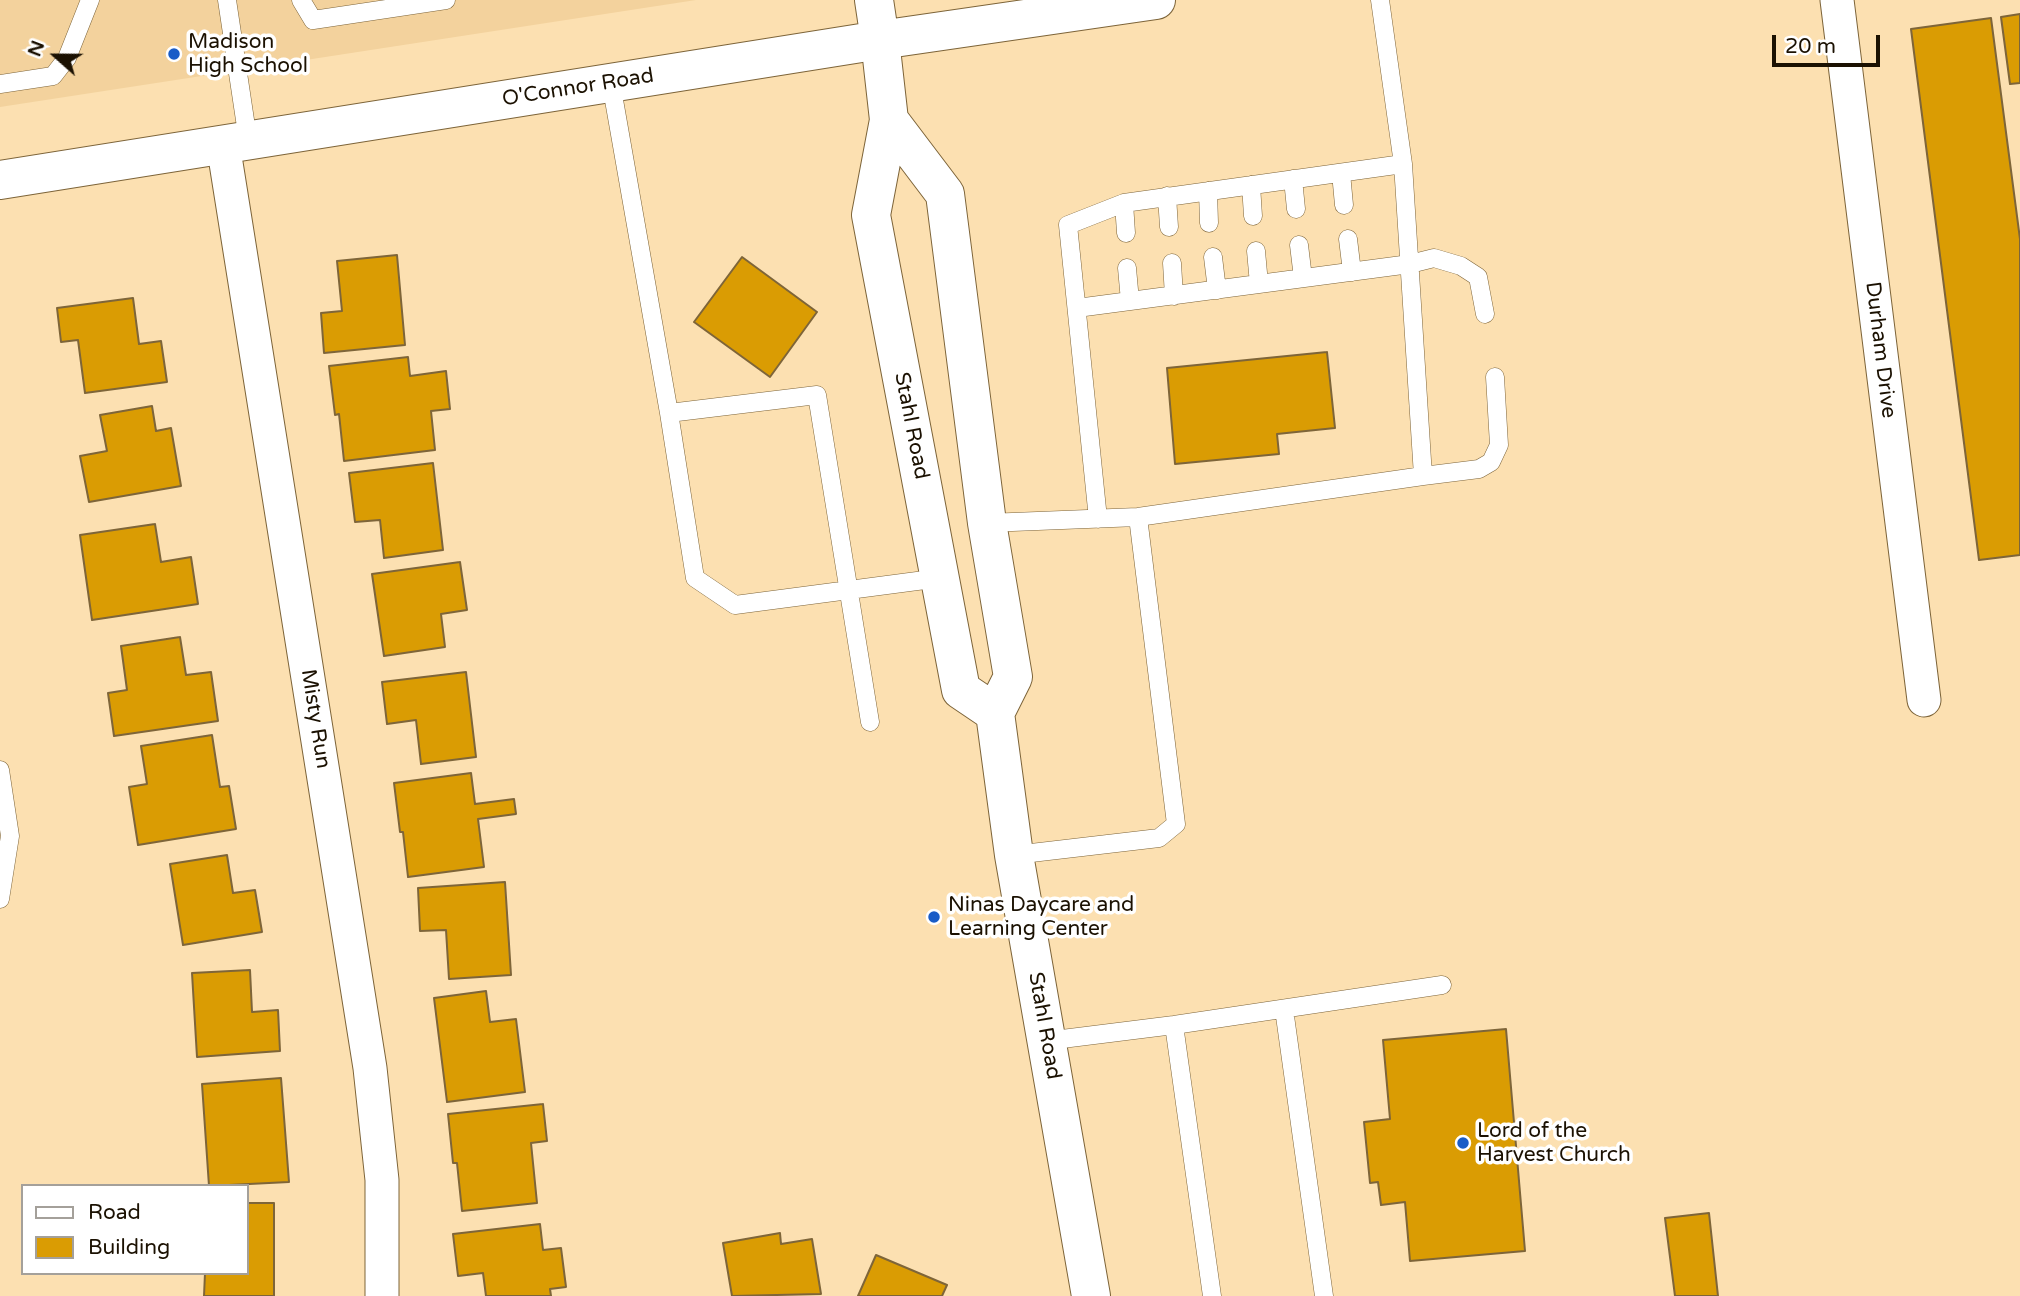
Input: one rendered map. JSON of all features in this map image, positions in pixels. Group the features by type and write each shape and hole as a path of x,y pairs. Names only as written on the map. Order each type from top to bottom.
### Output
{"street":[{"name":"Stahl Road","path":"874,0 889,120 871,215 961,690 995,713 1014,855 1091,1296"},
{"name":"O'Connor Road","path":"0,180 880,40 1156,0"},
{"name":"Durham Drive","path":"1837,0 1924,700"},
{"path":"889,120 945,194 987,523 1013,677 995,713"},
{"name":"Misty Run","path":"235,142 370,1068 382,1180 382,1296"}],"lane":[{"path":"0,83 53,76 67,58 90,0"},
{"path":"227,0 235,142"},
{"path":"301,0 313,20 446,0"},
{"path":"1380,0 1403,164 1423,476"},
{"path":"611,83 695,578 735,605 940,578"},
{"path":"1098,519 1068,225 1124,202 1403,164"},
{"path":"1341,173 1344,205"},
{"path":"1293,179 1296,209"},
{"path":"1251,185 1253,216"},
{"path":"1208,191 1209,223"},
{"path":"1167,197 1169,228"},
{"path":"1124,202 1126,233"},
{"path":"1348,239 1352,272"},
{"path":"1299,245 1303,278"},
{"path":"1256,251 1259,284"},
{"path":"1213,257 1217,290"},
{"path":"1077,308 1410,264 1434,258 1461,266 1478,277 1485,314"},
{"path":"1172,263 1174,296"},
{"path":"1127,268 1130,301"},
{"path":"987,523 1138,517 1479,469 1491,462 1499,444 1495,377"},
{"path":"669,413 817,395 870,722"},
{"path":"1014,855 1159,838 1176,824 1138,517"},
{"path":"0,770 10,836 0,899"},
{"path":"1046,1041 1442,985"},
{"path":"1284,1009 1324,1296"},
{"path":"1174,1025 1212,1296"}],"shaded area":[{"name":"Madison High School","path":"0,0 696,0 0,107"}],"building":[{"path":"2020,14 2020,83 2010,84 2001,17"},
{"path":"1991,18 2020,239 2020,555 1979,560 1911,29"},
{"path":"397,255 405,345 324,353 321,313 342,311 337,261"},
{"path":"742,257 817,312 770,377 694,322"},
{"path":"133,298 139,344 161,341 167,382 85,393 78,340 61,342 57,308"},
{"path":"1327,352 1335,428 1277,434 1279,454 1175,464 1167,368"},
{"path":"408,357 410,376 446,371 450,409 431,411 435,450 344,461 339,414 335,415 329,366"},
{"path":"152,406 156,431 171,428 181,486 89,502 80,456 107,451 100,415"},
{"path":"433,463 443,550 384,558 380,520 355,522 349,473"},
{"path":"155,524 161,562 191,557 198,604 92,620 80,535"},
{"path":"460,562 467,610 441,614 445,647 384,656 372,574"},
{"path":"180,637 186,675 211,672 218,721 114,736 108,693 127,690 121,646"},
{"path":"466,672 476,757 421,764 416,720 387,724 382,682"},
{"path":"212,735 220,787 229,786 236,829 138,845 129,787 147,784 141,746"},
{"path":"471,773 475,804 514,799 516,814 478,819 484,867 408,877 394,783"},
{"path":"227,855 233,893 255,890 262,932 183,945 170,864"},
{"path":"505,882 511,975 449,979 446,930 420,931 418,888"},
{"path":"250,970 252,1012 278,1010 280,1051 197,1057 192,973"},
{"path":"486,991 490,1022 516,1019 525,1092 447,1102 434,998"},
{"path":"1506,1029 1525,1251 1410,1261 1405,1202 1381,1205 1378,1182 1370,1183 1364,1122 1390,1119 1383,1040"},
{"path":"281,1078 289,1182 209,1184 202,1084"},
{"path":"543,1104 547,1141 531,1143 537,1203 462,1211 448,1114"},
{"path":"248,1203 274,1203 274,1296 204,1296 205,1275 248,1275"},
{"path":"1709,1213 1718,1296 1675,1296 1665,1218"},
{"path":"540,1224 543,1250 561,1248 566,1287 550,1289 551,1296 486,1296 483,1273 458,1276 453,1234"},
{"path":"780,1233 781,1244 812,1239 821,1294 732,1296 723,1243"},
{"path":"876,1255 947,1285 942,1296 858,1296"}],"place":[{"name":"Madison High School","path":"174,54"},
{"name":"Ninas Daycare and Learning Center","path":"934,917"},
{"name":"Lord of the Harvest Church","path":"1463,1143"}]}
